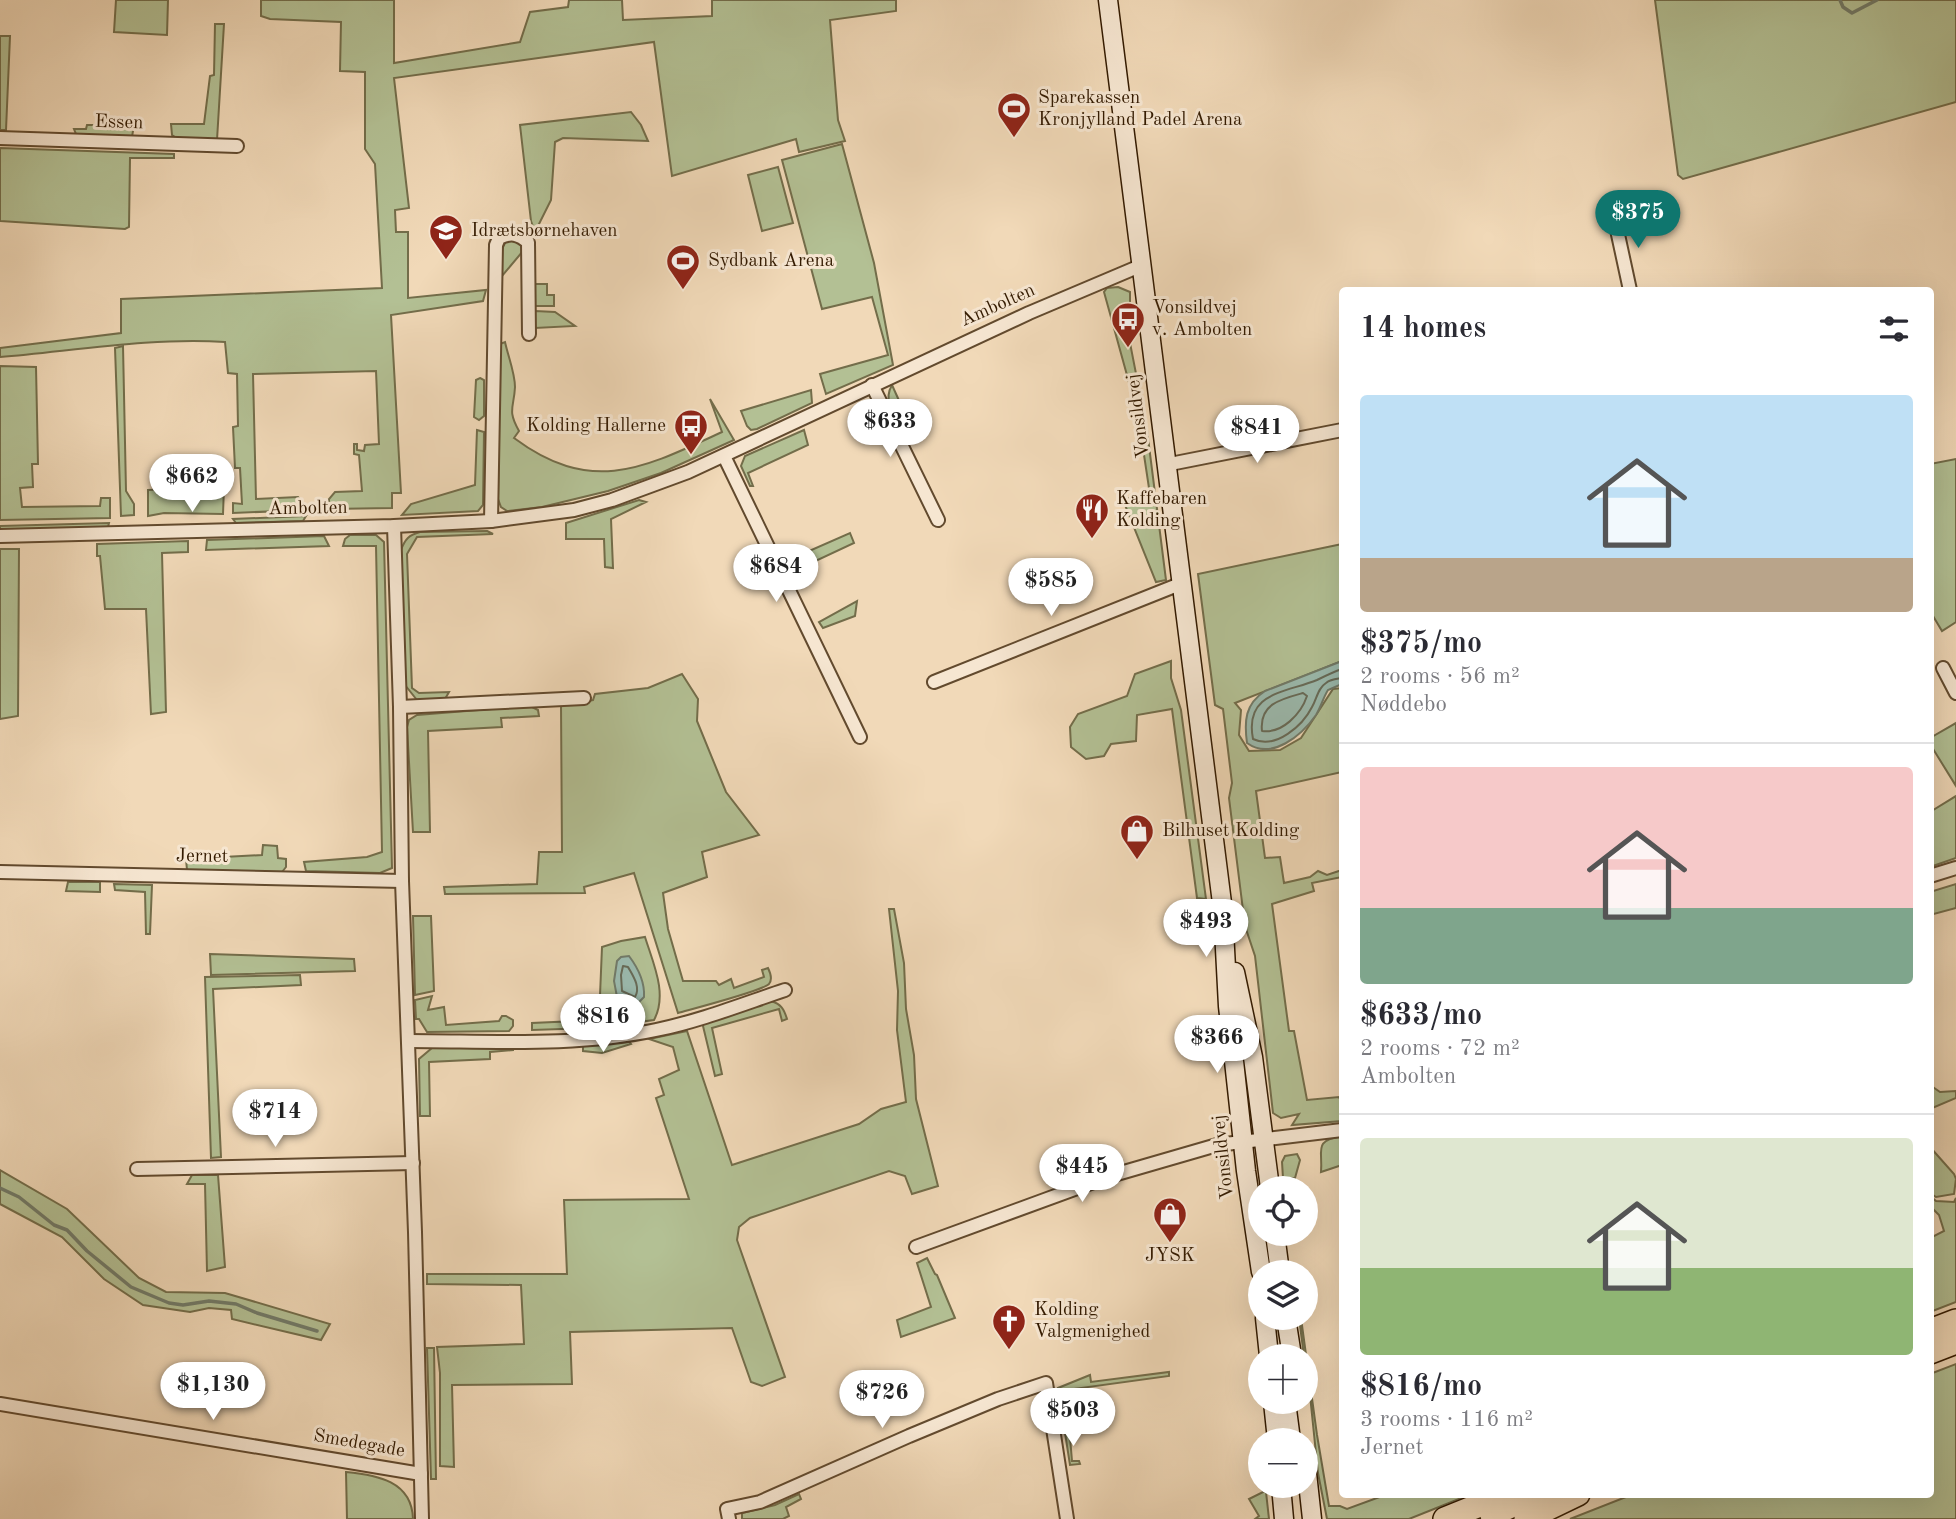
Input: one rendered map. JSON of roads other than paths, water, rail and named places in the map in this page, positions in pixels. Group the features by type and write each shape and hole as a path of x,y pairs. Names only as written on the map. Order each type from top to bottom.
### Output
{"highway":[{"path":"1934,1329 1956,1321"},
{"path":"1934,1350 1956,1342"},
{"path":"1445,1519 1497,1498"},
{"path":"1482,1519 1527,1498"},
{"path":"1526,1519 1570,1498"}],"main road":[{"name":"Vonsildvej","path":"1108,0 1223,911 1253,1057 1269,1176"},
{"name":"Vonsildvej","path":"1223,911 1228,1006 1259,1260"},
{"path":"1228,1006 1238,1036 1249,1120 1264,1138"},
{"path":"1244,1141 1257,1155 1260,1176"},
{"path":"1282,1498 1284,1519"},
{"path":"1299,1498 1302,1519"},
{"path":"1310,1498 1312,1519"}],"street":[{"name":"Essen","path":"0,138 237,146"},
{"path":"1614,216 1629,287"},
{"path":"491,521 496,245 499,238 508,234 520,235 528,242 529,334"},
{"name":"Ambolten","path":"0,536 491,521 547,515 612,500 678,477 873,384 1140,266"},
{"path":"873,384 938,520"},
{"path":"1165,465 1339,431"},
{"path":"724,456 860,737"},
{"path":"394,526 422,1519"},
{"path":"933,682 1180,584"},
{"path":"1943,668 1956,693"},
{"path":"400,707 584,698"},
{"path":"1934,875 1956,868"},
{"name":"Jernet","path":"0,872 402,881"},
{"path":"409,1041 612,1037 657,1030 785,990"},
{"path":"916,1247 1110,1176 1217,1145 1339,1130"},
{"path":"137,1169 413,1163"},
{"path":"728,1514 998,1399 1046,1383 1067,1519"},
{"name":"Smedegade","path":"0,1404 421,1474"}],"water":[{"path":"1339,662 1339,685 1328,690 1316,715 1295,737 1286,743 1266,749 1247,743 1246,727 1250,707 1265,691"},
{"path":"629,956 638,970 643,986 644,997 636,1005 617,997 614,981 617,961 621,957"}],"waterway":[{"path":"1840,0 1843,7 1852,13 1877,0"},
{"path":"0,1188 19,1197 54,1225 67,1230 87,1251 131,1287 169,1303 183,1305 209,1301 236,1304 317,1331"}],"place":[{"name":"Sparekassen Kronjylland Padel Arena","path":"1014,139"},
{"name":"Idrætsbørnehaven","path":"446,261"},
{"name":"Sydbank Arena","path":"683,291"},
{"name":"Vonsildvej v. Ambolten","path":"1128,349"},
{"name":"Kolding Hallerne","path":"691,456"},
{"name":"Kaffebaren Kolding","path":"1092,540"},
{"name":"Bilhuset Kolding","path":"1137,861"},
{"name":"JYSK","path":"1170,1244"},
{"name":"Kolding Valgmenighed","path":"1009,1351"}]}
